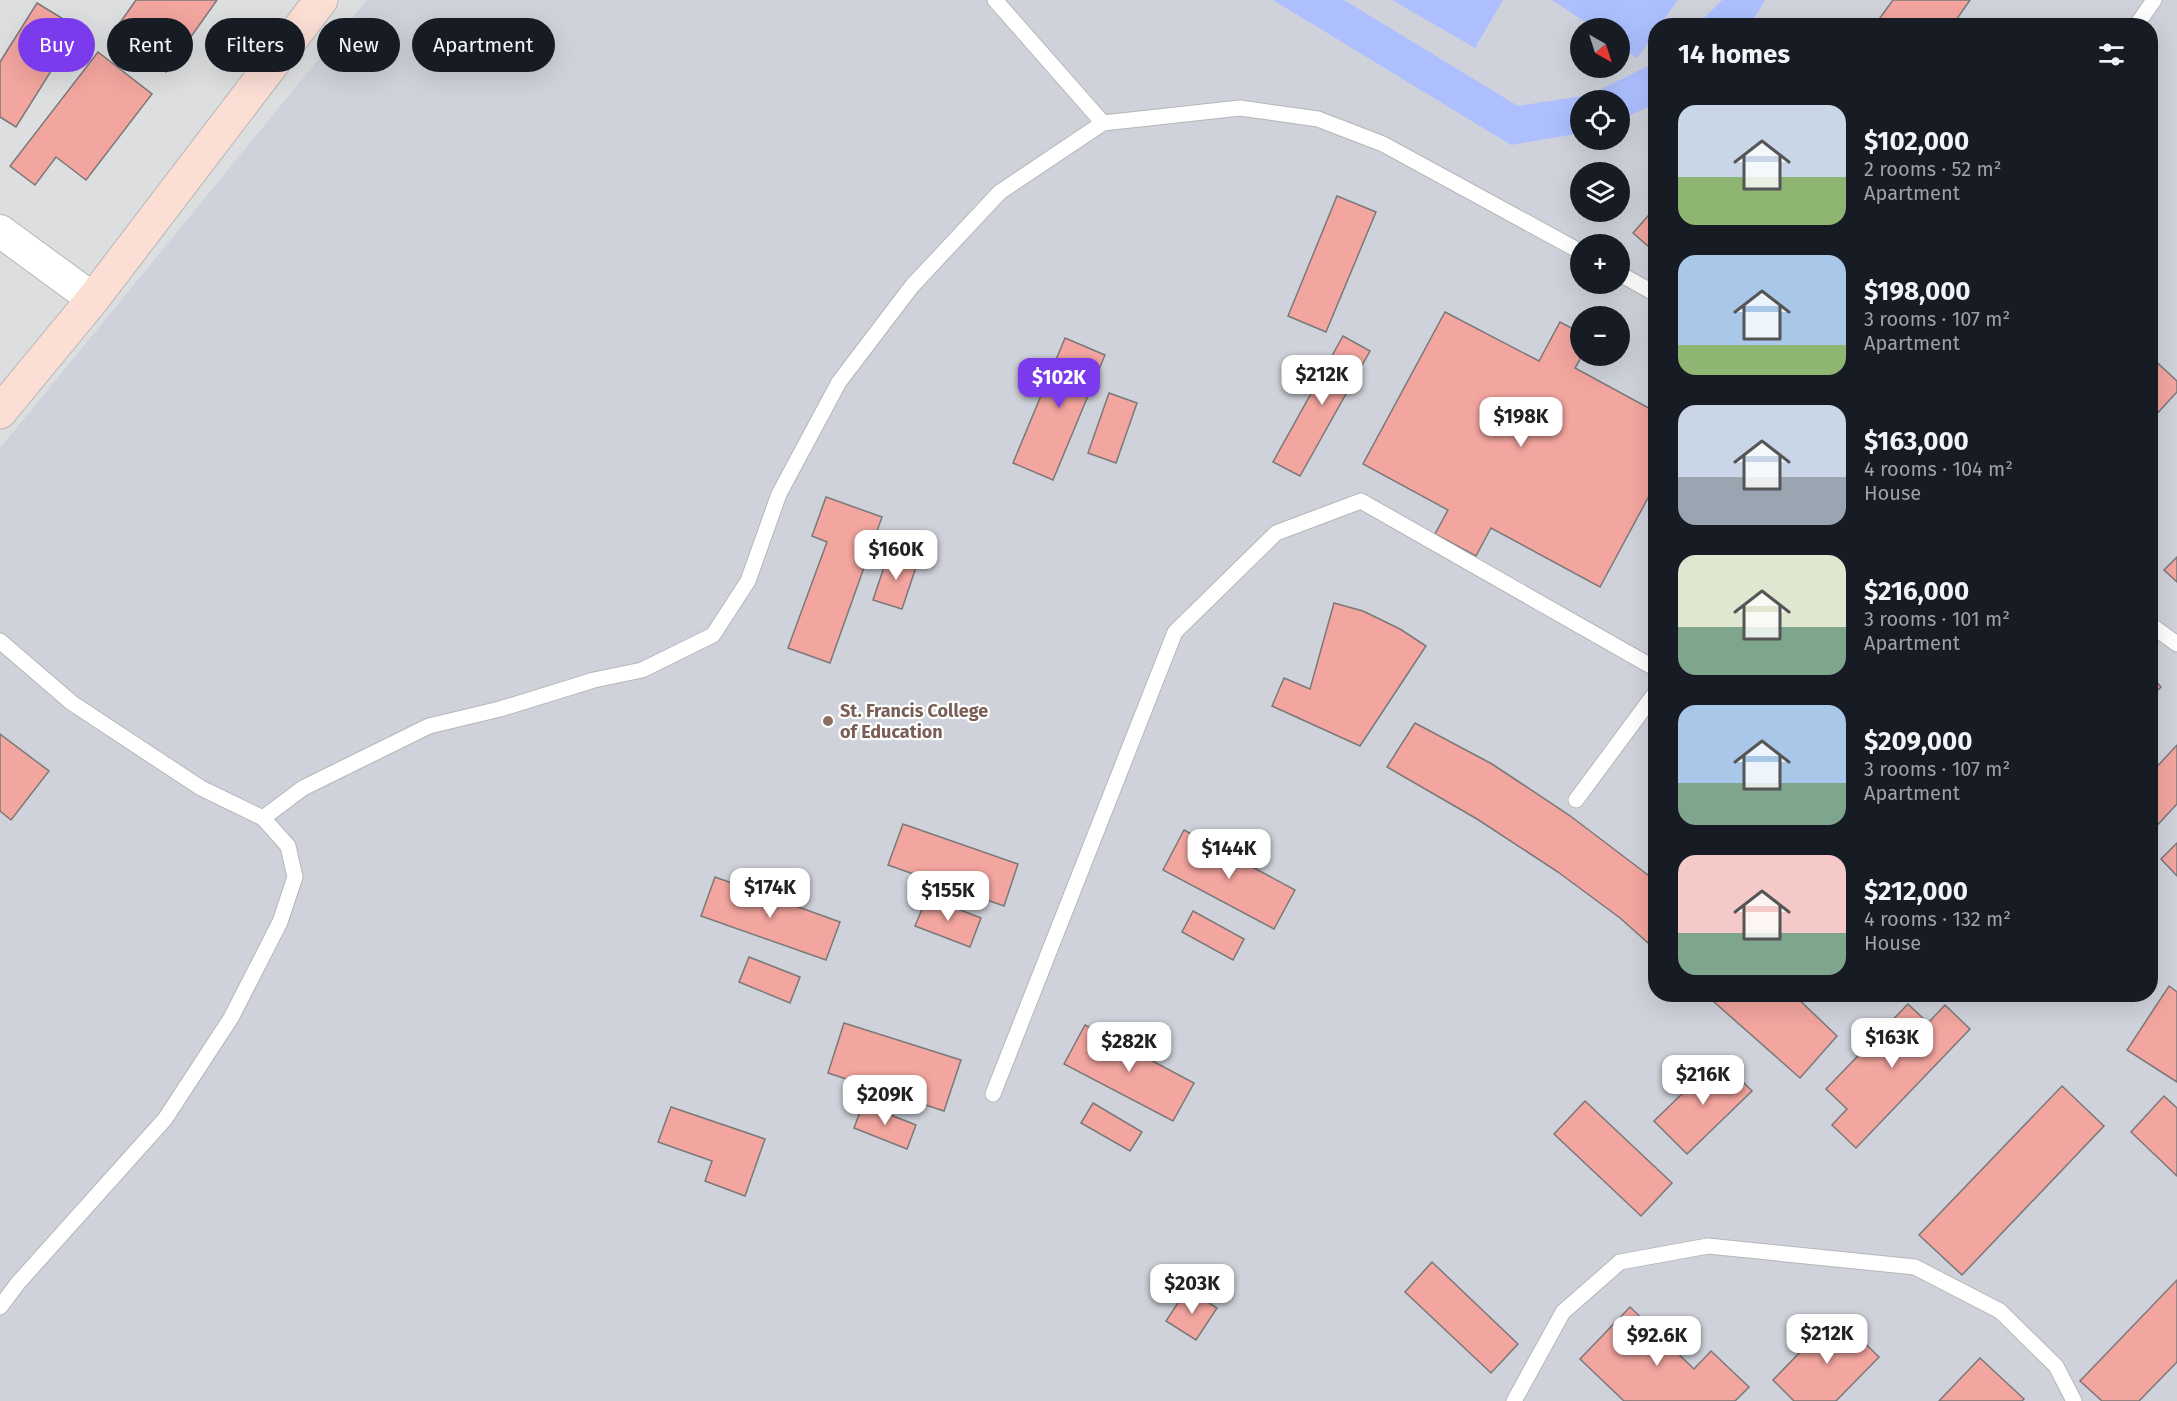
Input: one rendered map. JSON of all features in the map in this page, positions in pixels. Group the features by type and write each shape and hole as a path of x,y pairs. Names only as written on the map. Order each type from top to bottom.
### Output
{"main road":[{"path":"0,412 93,299 321,0"}],"street":[{"path":"0,231 93,299"}],"lane":[{"path":"995,0 1103,123"},
{"path":"2142,18 2154,0"},
{"path":"263,818 303,788 429,726 500,709 594,680 642,670 712,636 748,581 779,494 846,373 912,286 1000,192 1103,123 1240,108 1318,119 1383,144 1570,246"},
{"path":"1630,280 1648,290"},
{"path":"993,1094 1175,632 1276,532 1361,501 1648,664"},
{"path":"2158,630 2177,644"},
{"path":"0,641 72,704 201,788 263,818 288,846 295,877 280,922 231,1018 165,1119 18,1283 0,1307"},
{"path":"1576,800 1648,703"},
{"path":"1514,1401 1563,1312 1620,1262 1708,1246 1915,1267 2000,1311 2055,1366 2074,1401"}],"shaded area":[{"name":"St. Francis College of Education","path":"367,0 2177,0 2177,1401 0,1401 0,448 317,61 317,72 400,72 400,18 352,18"},
{"path":"1273,0 1344,0 1518,106 1570,98 1570,135 1511,145"},
{"path":"1392,0 1503,0 1475,48"},
{"path":"1552,0 1678,0 1665,18 1648,18 1648,43 1637,58 1630,53 1630,18 1579,18"},
{"path":"1722,0 1765,0 1754,18 1704,18"},
{"path":"1648,66 1648,107 1630,115 1630,90 1599,90 1624,78 1630,78 1630,75"}],"building":[{"path":"136,0 217,0 193,34 193,18 123,18"},
{"path":"1893,0 1970,0 1958,18 1880,18"},
{"path":"37,3 62,18 28,18"},
{"path":"18,33 18,72 50,72 16,127 0,117 0,62"},
{"path":"98,52 107,59 107,72 124,72 152,94 86,180 56,157 35,185 10,166 83,72 95,72 95,56"},
{"path":"1337,196 1376,212 1326,332 1288,316"},
{"path":"1648,216 1648,246 1633,233"},
{"path":"1445,312 1539,361 1560,322 1570,327 1570,366 1576,366 1575,368 1648,408 1648,498 1600,587 1491,528 1476,556 1435,534 1448,510 1363,464"},
{"path":"1343,336 1370,351 1300,476 1273,462"},
{"path":"1065,338 1105,355 1053,480 1013,463"},
{"path":"2158,363 2177,381 2177,392 2158,412"},
{"path":"1109,393 1137,403 1116,463 1088,453"},
{"path":"826,497 882,517 830,663 788,648 827,542 812,536"},
{"path":"889,552 918,561 902,609 873,600"},
{"path":"2177,557 2177,582 2164,570"},
{"path":"1334,603 1363,611 1400,629 1426,646 1360,746 1272,706 1284,678 1310,689"},
{"path":"1415,723 1492,764 1569,815 1648,875 1648,943 1620,918 1558,872 1477,819 1387,767"},
{"path":"0,734 49,771 11,820 0,811"},
{"path":"2177,745 2177,804 2158,824 2158,765"},
{"path":"903,824 1018,864 1004,906 888,865"},
{"path":"1184,830 1295,890 1274,929 1163,870"},
{"path":"2177,843 2177,876 2161,859"},
{"path":"715,877 840,922 826,960 701,916"},
{"path":"927,897 981,918 970,947 915,926"},
{"path":"1193,911 1244,939 1233,960 1182,932"},
{"path":"749,957 800,977 790,1003 739,982"},
{"path":"2169,986 2177,992 2177,1082 2127,1050"},
{"path":"1714,1002 1801,1002 1837,1036 1800,1078"},
{"path":"1908,1004 1928,1023 1945,1005 1970,1029 1856,1148 1832,1125 1847,1109 1826,1089"},
{"path":"844,1023 961,1060 944,1111 828,1073"},
{"path":"1085,1025 1194,1083 1173,1121 1064,1064"},
{"path":"1719,1058 1752,1091 1687,1154 1654,1121"},
{"path":"2062,1086 2104,1126 1962,1275 1919,1235"},
{"path":"2164,1096 2177,1108 2177,1176 2131,1132"},
{"path":"1585,1101 1672,1183 1641,1216 1554,1134"},
{"path":"1093,1103 1142,1132 1130,1151 1081,1123"},
{"path":"863,1104 916,1125 907,1149 854,1128"},
{"path":"671,1107 765,1139 745,1196 705,1181 712,1161 658,1142"},
{"path":"1432,1262 1518,1344 1491,1373 1405,1292"},
{"path":"2177,1280 2177,1362 2139,1401 2102,1401 2080,1381"},
{"path":"1187,1289 1217,1308 1196,1340 1166,1321"},
{"path":"1630,1307 1694,1369 1711,1351 1749,1387 1735,1401 1624,1401 1580,1359"},
{"path":"1836,1315 1879,1357 1836,1401 1794,1401 1773,1380"},
{"path":"1980,1358 2024,1399 2022,1401 1939,1401"}],"place":[{"name":"St. Francis College of Education","path":"828,721"}]}
